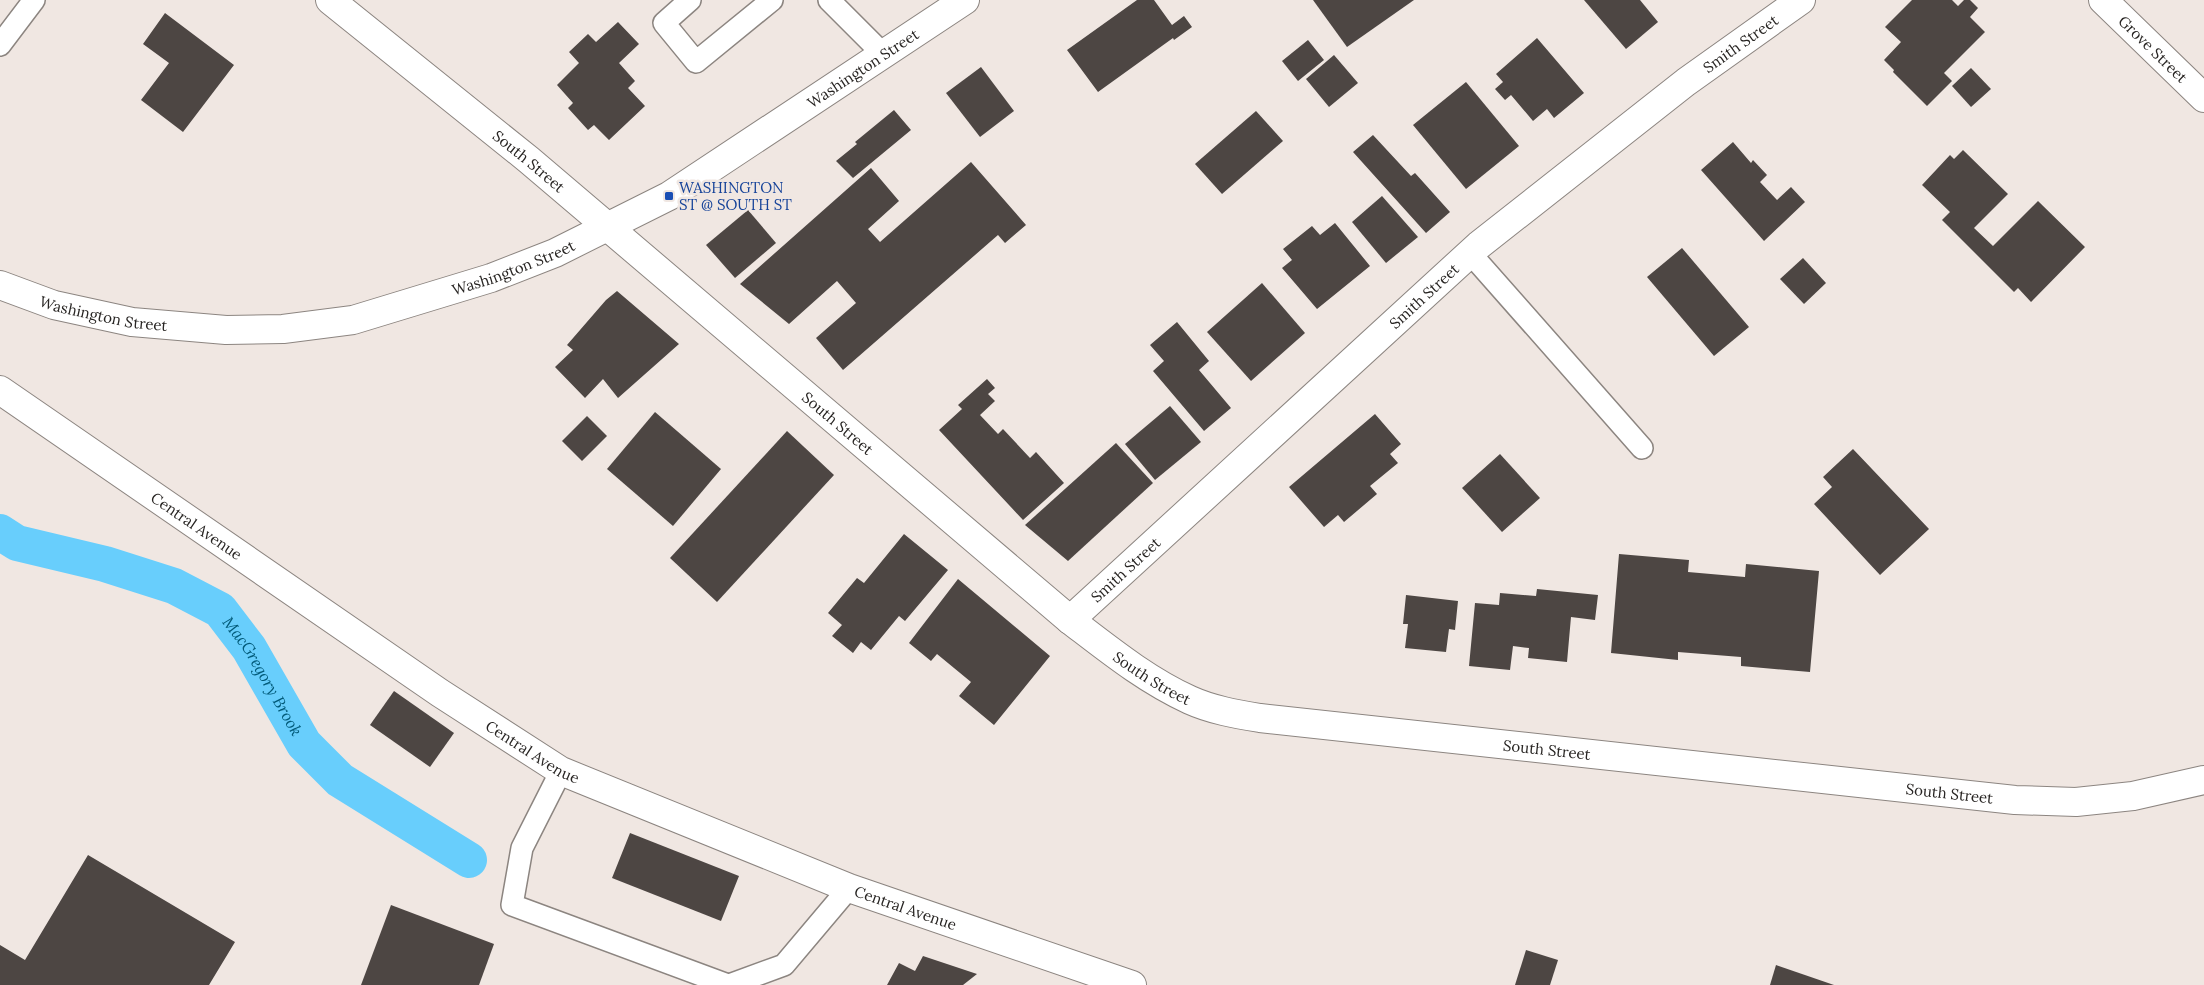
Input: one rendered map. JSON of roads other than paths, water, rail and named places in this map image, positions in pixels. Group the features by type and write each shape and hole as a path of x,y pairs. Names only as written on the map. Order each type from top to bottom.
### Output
{"street":[{"name":"South Street","path":"330,0 529,160 1070,620 1153,681 1183,697 1225,712 1260,718 2015,800 2076,802 2133,796 2204,780"},
{"name":"Washington Street","path":"0,285 54,305 132,322 226,330 283,329 353,320 491,278 554,254 669,196 965,0"},
{"name":"Smith Street","path":"1070,620 1470,253 1686,82 1801,0"},
{"name":"Grove Street","path":"2102,0 2204,98"},
{"name":"Central Avenue","path":"0,390 440,692 561,770 849,888 1132,985"}],"lane":[{"path":"0,45 34,0"},
{"path":"690,0 664,22 696,62 772,0"},
{"path":"829,0 883,54"},
{"path":"1470,253 1642,448"},
{"path":"561,770 522,848 512,905 728,985 784,964 849,888"}],"waterway":[{"name":"MacGregory Brook","path":"0,532 17,543 105,564 174,586 220,610 249,648 304,744 340,780 469,860"}],"place":[{"name":"WASHINGTON ST @ SOUTH ST","path":"669,196"}]}
